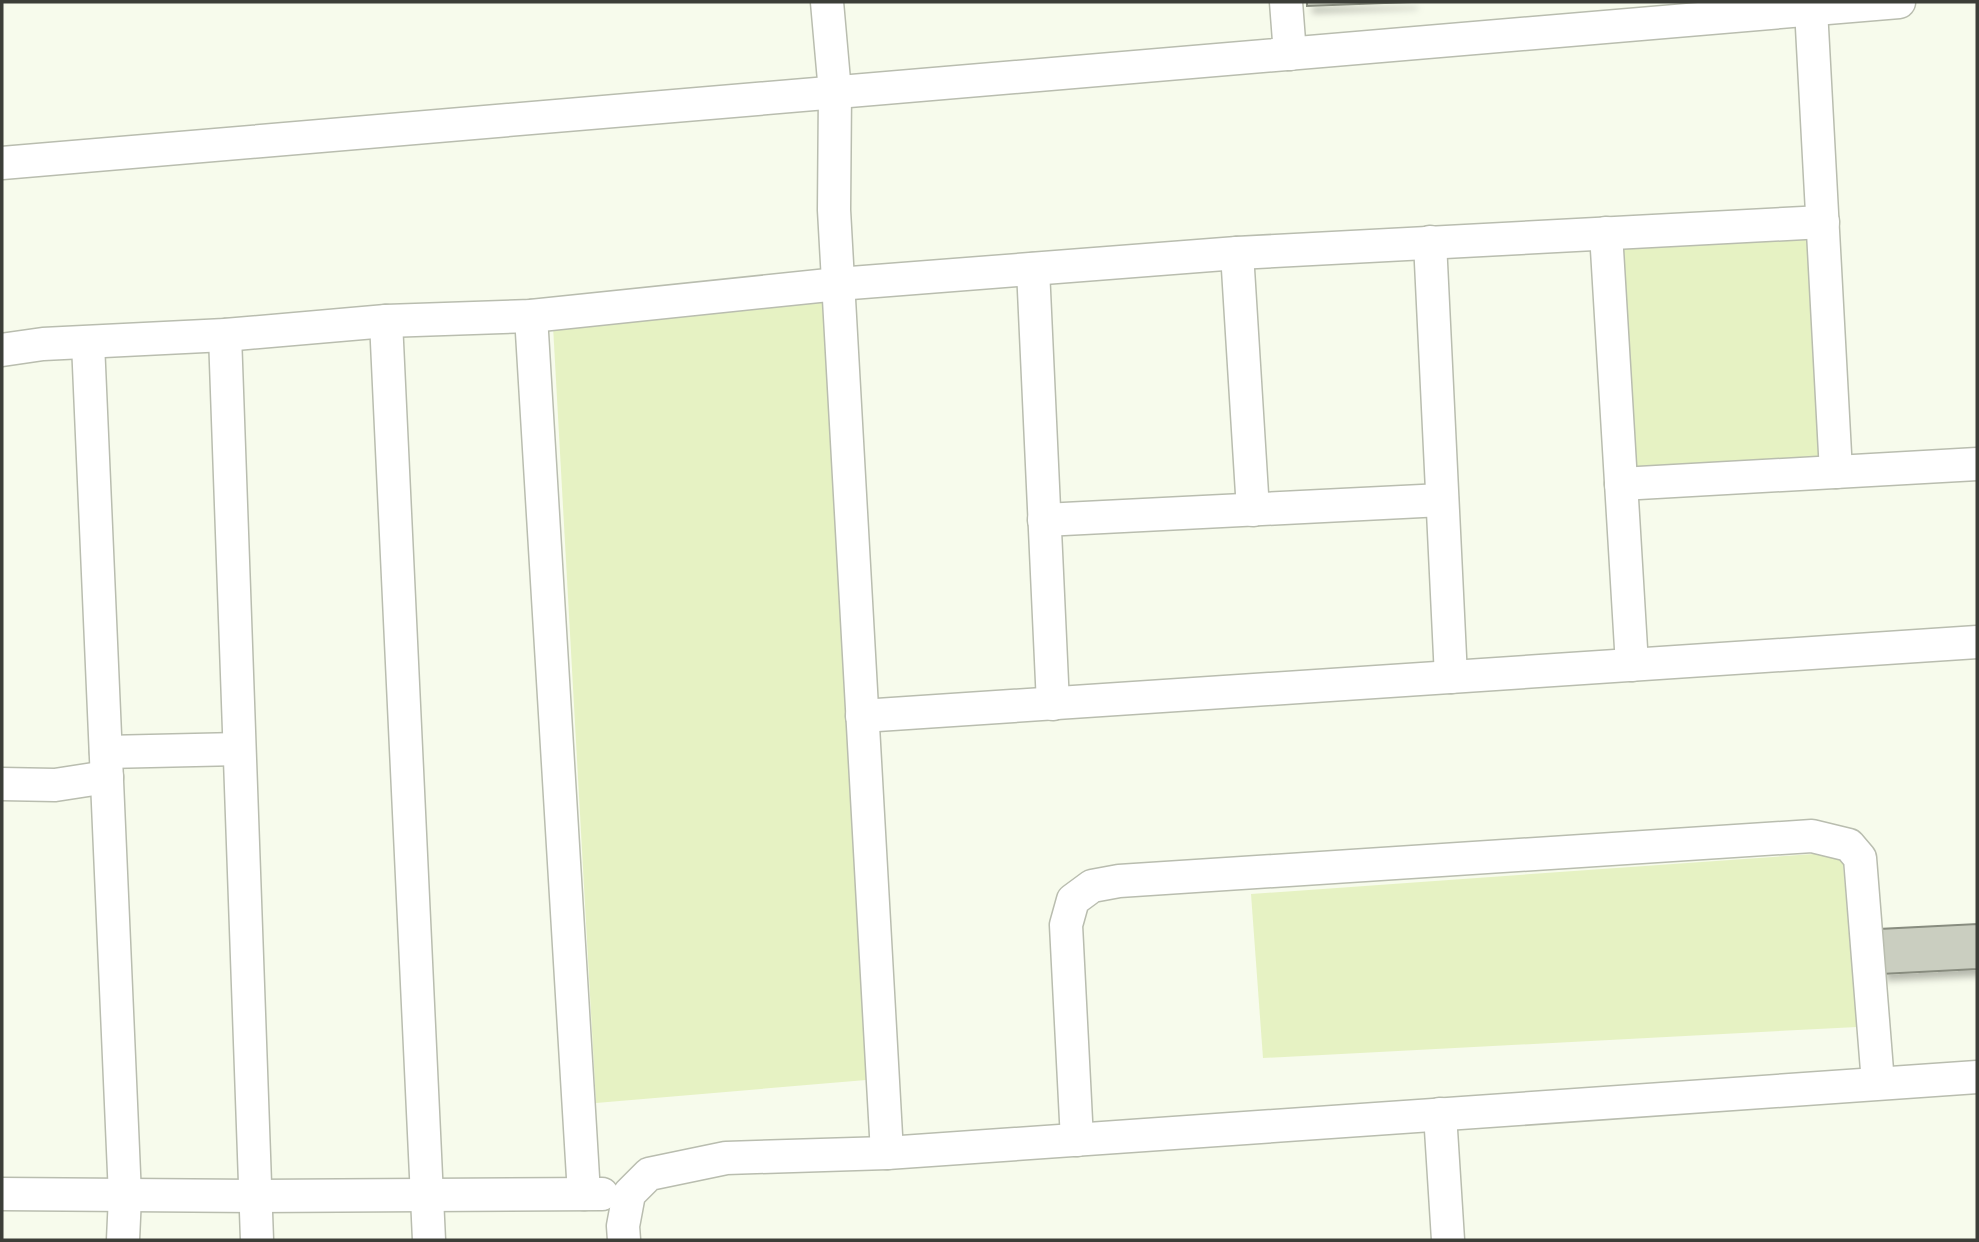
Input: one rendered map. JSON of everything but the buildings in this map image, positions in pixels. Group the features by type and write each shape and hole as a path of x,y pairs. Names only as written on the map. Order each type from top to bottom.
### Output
{"street":[{"path":"827,2 835,92 834,210 887,1153"},
{"path":"1286,2 1290,54"},
{"path":"2,163 1290,54 1628,13 1811,9 1899,2"},
{"path":"1811,9 1836,472"},
{"path":"2,350 43,344 225,335 386,321 531,316 838,285 1237,253 1823,222"},
{"path":"1606,233 1632,665"},
{"path":"1430,242 1451,677"},
{"path":"1237,253 1253,509"},
{"path":"1033,269 1053,704"},
{"path":"531,316 584,1194"},
{"path":"386,321 429,1240"},
{"path":"225,335 257,1240"},
{"path":"88,343 124,1196 123,1240"},
{"path":"1621,484 1977,464"},
{"path":"1044,520 1442,500"},
{"path":"862,716 1977,642"},
{"path":"2,784 55,785 106,765 239,749"},
{"path":"1077,1140 1066,925 1073,900 1092,886 1119,881 1812,836 1849,845 1860,858 1878,1083"},
{"path":"624,1240 623,1226 629,1194 649,1174 726,1158 887,1153 1977,1077"},
{"path":"1440,1114 1448,1240"},
{"path":"2,1194 629,1194"}],"green space":[{"path":"1808,235 1824,459 1631,475 1618,250"},
{"path":"829,296 866,1080 596,1103 553,326"},
{"path":"1842,852 1857,1027 1263,1058 1251,894"}]}
